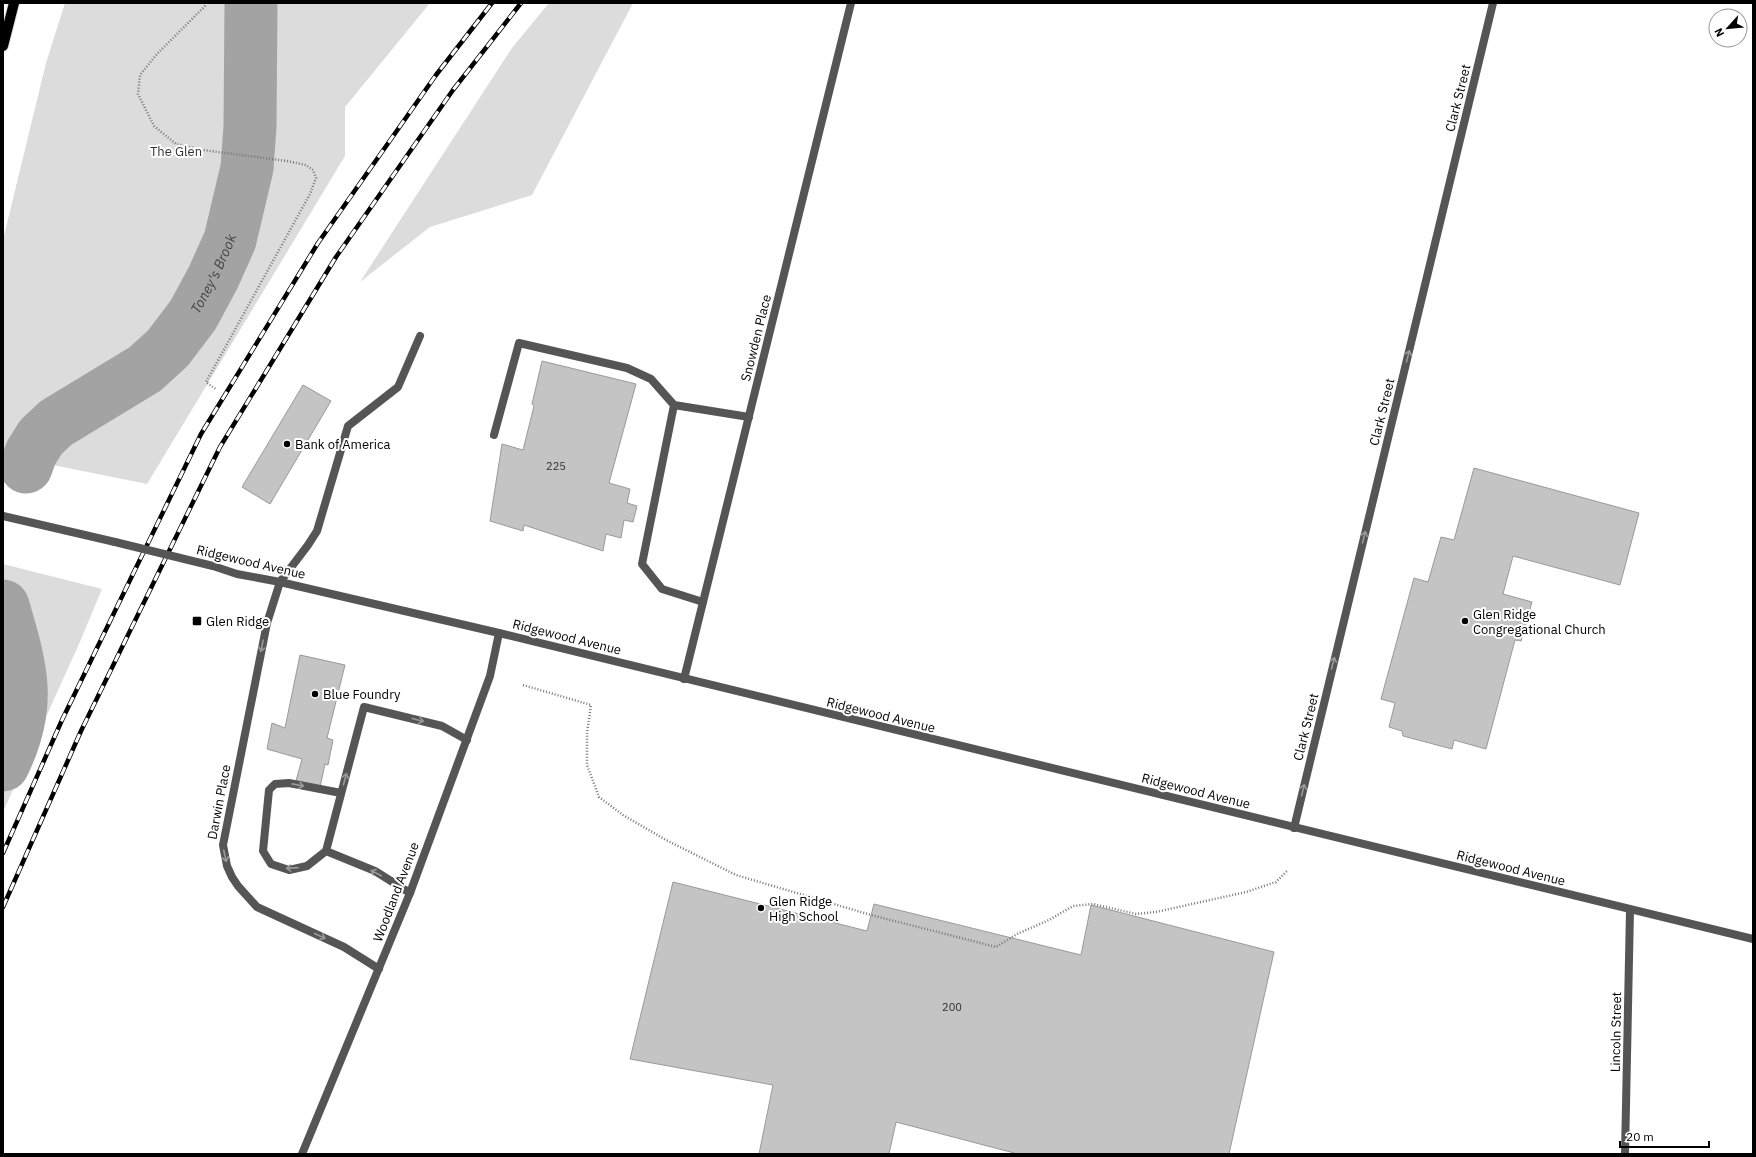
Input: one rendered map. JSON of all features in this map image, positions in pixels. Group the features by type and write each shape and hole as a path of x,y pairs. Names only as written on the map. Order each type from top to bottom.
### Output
{"main road":[{"path":"3,46 14,3"}],"street":[{"name":"Snowden Place","path":"684,679 851,3"},
{"name":"Clark Street","path":"1294,828 1493,3"},
{"name":"Darwin Place","path":"379,969 344,947 257,907 238,886 227,866 222,845 267,622 280,582 317,531 348,426 398,387 420,336"},
{"path":"494,435 519,343 627,368 651,379 674,405 749,417"},
{"path":"674,405 642,564 662,589 703,602"},
{"name":"Ridgewood Avenue","path":"3,516 213,566 237,574 280,582 499,633 1753,939"},
{"name":"Woodland Avenue","path":"302,1154 410,892 490,676 499,633"},
{"path":"341,794 290,783 276,784 269,790 263,851 271,864 289,870 307,866 326,851 364,707 442,726 467,740"},
{"path":"326,851 374,871 410,892"},
{"name":"Lincoln Street","path":"1625,1154 1630,910"}],"path":[{"path":"206,3 206,6 157,54 140,75 138,94 154,126 176,144 203,150 287,161 306,165 313,170 316,178 310,194 206,382 217,390"},
{"path":"523,685 591,705 587,733 587,764 599,797 623,815 654,833 736,874 871,915 996,946 1073,906 1093,904 1136,914 1156,912 1246,892 1276,882 1287,871"}],"green space":[{"name":"The Glen","path":"65,3 430,3 345,107 345,156 147,484 3,455 3,240 46,63"},
{"path":"549,3 633,3 532,195 430,227 360,282 512,48"},
{"path":"3,564 102,589 79,644 3,812"}],"building":[{"path":"542,361 636,384 609,483 630,489 627,503 637,506 633,522 624,520 621,538 606,534 603,551 524,525 523,531 490,521 502,444 523,450 534,406 532,404"},
{"name":"Bank of America","path":"303,385 331,401 270,504 242,487"},
{"name":"Glen Ridge Congregational Church","path":"1474,468 1639,513 1620,585 1513,556 1503,594 1532,602 1521,641 1515,640 1486,749 1454,740 1452,749 1403,736 1402,731 1389,727 1395,703 1381,699 1414,578 1428,582 1441,537 1454,540"},
{"name":"Blue Foundry","path":"300,655 345,665 327,738 333,740 328,765 325,764 320,787 296,781 302,759 267,749 272,723 285,728"},
{"name":"Glen Ridge High School","path":"673,882 867,931 874,904 1081,955 1091,905 1274,952 1229,1154 1018,1154 896,1122 889,1154 759,1154 773,1085 630,1059"}],"waterway":[{"name":"Toney's Brook","path":"26,467 31,453 41,437 56,423 145,369 168,348 193,315 213,278 230,240 247,168 250,126 251,3"},
{"name":"Toney's Brook","path":"3,606 15,648 21,686 21,704 18,723 3,765"}],"railway":[{"path":"3,853 62,720 201,434 318,243 436,75 492,3"},
{"path":"3,907 81,731 220,447 336,257 453,90 521,3"}],"place":[{"name":"Bank of America","path":"287,444"},
{"name":"Glen Ridge","path":"197,621"},
{"name":"Glen Ridge Congregational Church","path":"1465,621"},
{"name":"Blue Foundry","path":"315,694"},
{"name":"Glen Ridge High School","path":"761,908"}]}
